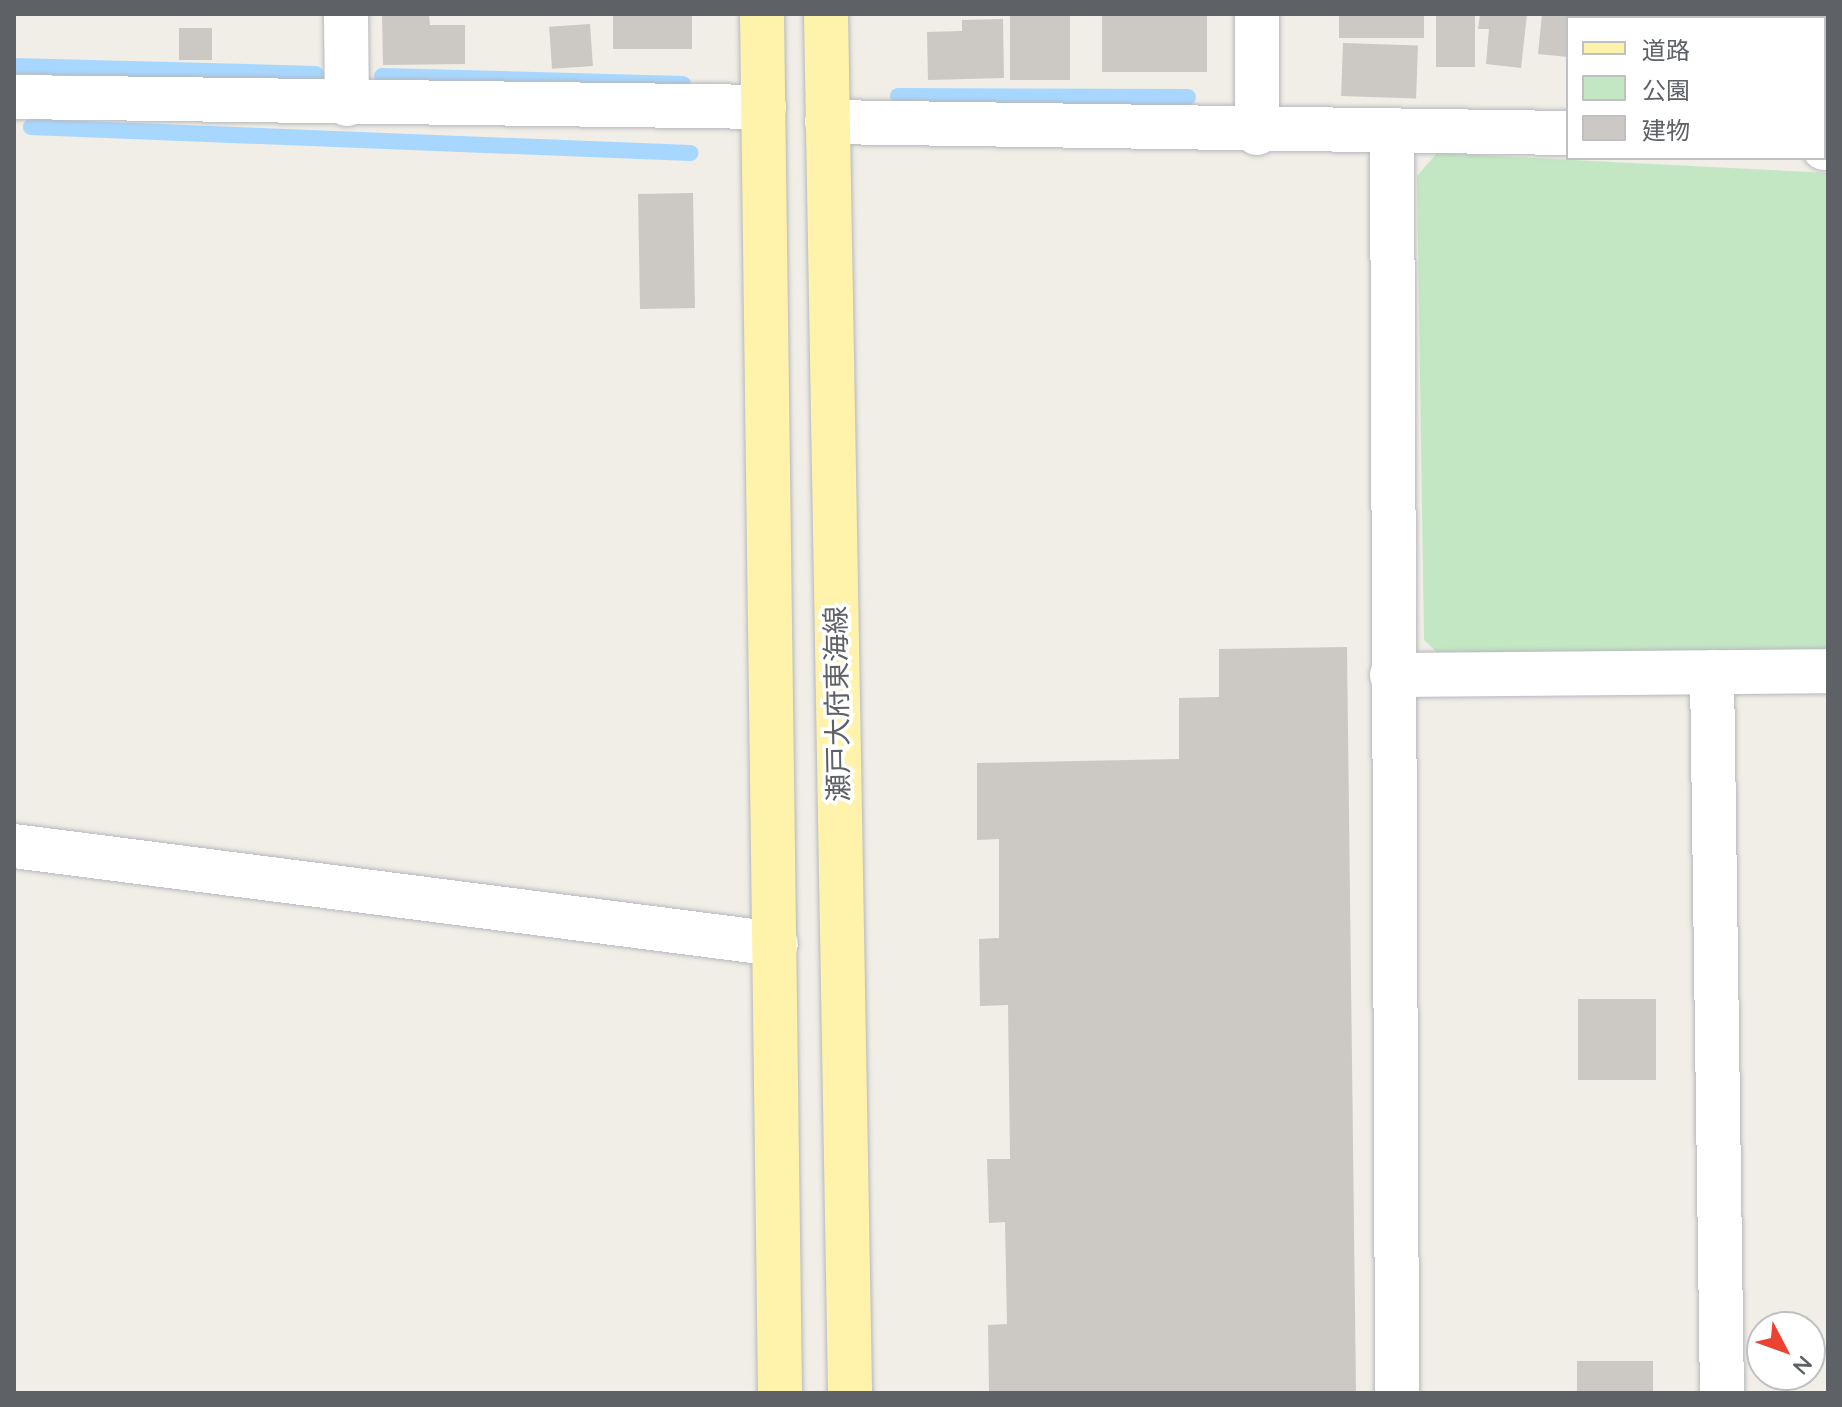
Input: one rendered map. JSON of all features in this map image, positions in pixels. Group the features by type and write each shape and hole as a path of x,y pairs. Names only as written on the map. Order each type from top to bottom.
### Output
{"main road":[{"path":"762,14 780,1393"},
{"name":"瀬戸大府東海線","path":"826,14 850,1393"}],"street":[{"path":"346,14 347,104"},
{"path":"1257,14 1257,133"},
{"path":"14,97 347,104 764,107"},
{"path":"827,122 1257,133 1566,133"},
{"path":"1392,133 1397,1393"},
{"path":"1392,675 1828,671"},
{"path":"1712,672 1722,1393"},
{"path":"14,846 776,944"}],"green space":[{"path":"1437,153 1828,173 1828,655 1444,659 1424,640 1417,176"}],"building":[{"path":"382,14 429,14 430,25 465,25 465,64 383,65"},
{"path":"613,14 692,14 692,49 613,49"},
{"path":"1010,14 1070,14 1070,80 1010,80"},
{"path":"1102,14 1207,14 1207,72 1102,72"},
{"path":"1339,14 1424,14 1424,38 1339,38"},
{"path":"1436,14 1475,14 1475,67 1436,67"},
{"path":"1480,14 1527,14 1521,68 1486,64 1489,29 1478,29"},
{"path":"1542,14 1594,14 1566,16 1566,57 1538,54"},
{"path":"1601,14 1655,14 1628,16"},
{"path":"1661,14 1709,14 1685,16"},
{"path":"1732,14 1828,14 1828,72 1826,16"},
{"path":"1003,19 1004,78 928,80 927,32 962,31 962,20"},
{"path":"590,24 593,66 552,69 549,27"},
{"path":"179,28 212,28 212,60 179,60"},
{"path":"1343,43 1418,46 1416,99 1341,96"},
{"path":"693,193 695,308 640,309 638,194"},
{"path":"1347,647 1356,1393 989,1393 988,1325 1007,1324 1005,1222 989,1223 987,1159 1010,1159 1008,1005 980,1006 979,939 999,938 999,839 977,840 977,763 1179,759 1179,698 1219,697 1219,649"},
{"path":"1578,999 1656,999 1656,1080 1578,1080"},
{"path":"1577,1361 1653,1361 1653,1393 1577,1393"}],"waterway":[{"path":"14,66 316,74"},
{"path":"382,76 683,84"},
{"path":"898,96 1188,97"},
{"path":"31,127 690,153"}]}
